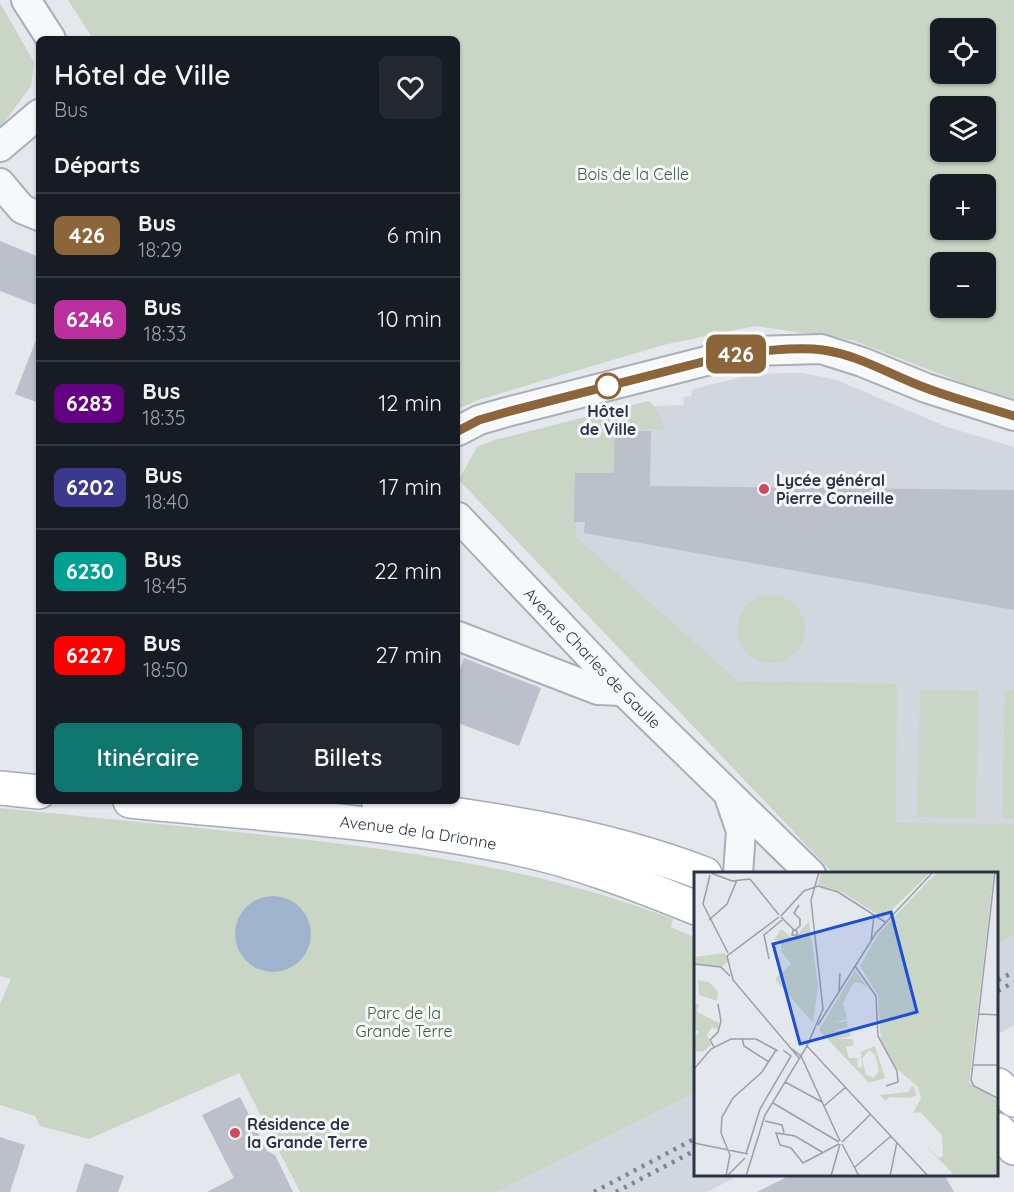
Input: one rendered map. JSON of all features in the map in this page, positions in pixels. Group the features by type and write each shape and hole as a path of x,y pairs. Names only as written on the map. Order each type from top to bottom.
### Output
{"main road":[{"path":"0,765 36,769"},
{"path":"0,788 36,792"},
{"name":"Avenue de la Drionne","path":"159,804 400,829 515,848 612,875 694,907"},
{"name":"Avenue de la Drionne","path":"376,804 541,827 627,848 699,872"},
{"path":"999,1086 1014,1100"},
{"path":"999,1131 1014,1148"}],"street":[{"path":"26,0 49,36"},
{"path":"0,147 36,117"},
{"path":"0,183 22,209 36,215"},
{"path":"460,430 479,420 507,412 722,357 753,351 821,349 840,354 926,388 1014,416"},
{"name":"Avenue Charles de Gaulle","path":"460,520 624,691 809,872"},
{"path":"460,637 598,690 624,691"},
{"name":"Avenue Charles de Gaulle","path":"730,797 741,831 738,872"},
{"path":"999,1113 1014,1128"}],"shaded area":[{"path":"802,373 837,380 947,427 1014,447 1014,1025 999,1033 999,872 832,872 460,481 477,447 495,440 649,401 654,406 683,405 684,397 691,396 693,389 750,375"},
{"path":"694,1093 694,1177 736,1177 707,1192 496,1192"}],"green space":[{"name":"Bois de la Celle","path":"68,0 1014,0 1014,399 958,381 852,340 755,326 663,345 478,400 460,408 460,36 91,36"},
{"path":"0,3 34,62 31,86 0,128"},
{"path":"649,401 666,429 616,431 614,473 575,473 576,537 738,681 897,684 896,823 1014,824 1014,935 999,943 999,872 832,872 460,481 477,447 495,440"},
{"path":"771,595 784,598 795,605 802,616 805,629 802,642 795,653 784,660 771,663 758,660 747,653 740,642 737,629 740,616 747,605 758,598"},
{"path":"920,690 978,691 976,818 917,817"},
{"path":"1005,690 1014,690 1014,819 1002,819"},
{"name":"Parc de la Grande Terre","path":"0,808 248,833 410,853 568,885 673,919 671,927 694,937 694,1093 496,1192 300,1192 239,1073 89,1139 40,1126 35,1116 0,1105 0,1004 11,979 0,976"}],"water":[{"path":"273,896 287,899 300,907 308,920 311,934 308,948 300,961 287,969 273,972 259,969 246,961 238,948 235,934 238,920 246,907 259,899"}],"building":[{"path":"0,241 36,256 36,305 0,291"},
{"path":"36,340 36,402 15,394"},
{"name":"Lycée général Pierre Corneille","path":"615,431 651,431 650,486 1014,490 1014,610 584,533 585,522 574,522 575,473 614,473"},
{"path":"464,658 541,688 519,746 460,724 460,669"},
{"name":"Résidence de la Grande Terre","path":"240,1097 267,1151 275,1155 293,1192 207,1192 234,1178 202,1115"},
{"path":"0,1137 25,1145 10,1192 0,1192"},
{"path":"85,1163 124,1176 118,1192 76,1192"},
{"path":"787,1177 946,1177 954,1192 757,1192"}],"railway":[{"path":"999,980 1014,972"},
{"path":"999,990 1014,982"},
{"path":"594,1192 694,1139"},
{"path":"616,1192 694,1151"}],"bus line":[{"name":"426","path":"460,430 479,420 507,412 722,357 753,351 821,349 862,362 926,388 1014,416"}],"place":[{"name":"Hôtel de Ville","path":"608,386"},
{"name":"Lycée général Pierre Corneille","path":"764,489"},
{"name":"Résidence de la Grande Terre","path":"235,1133"}]}
